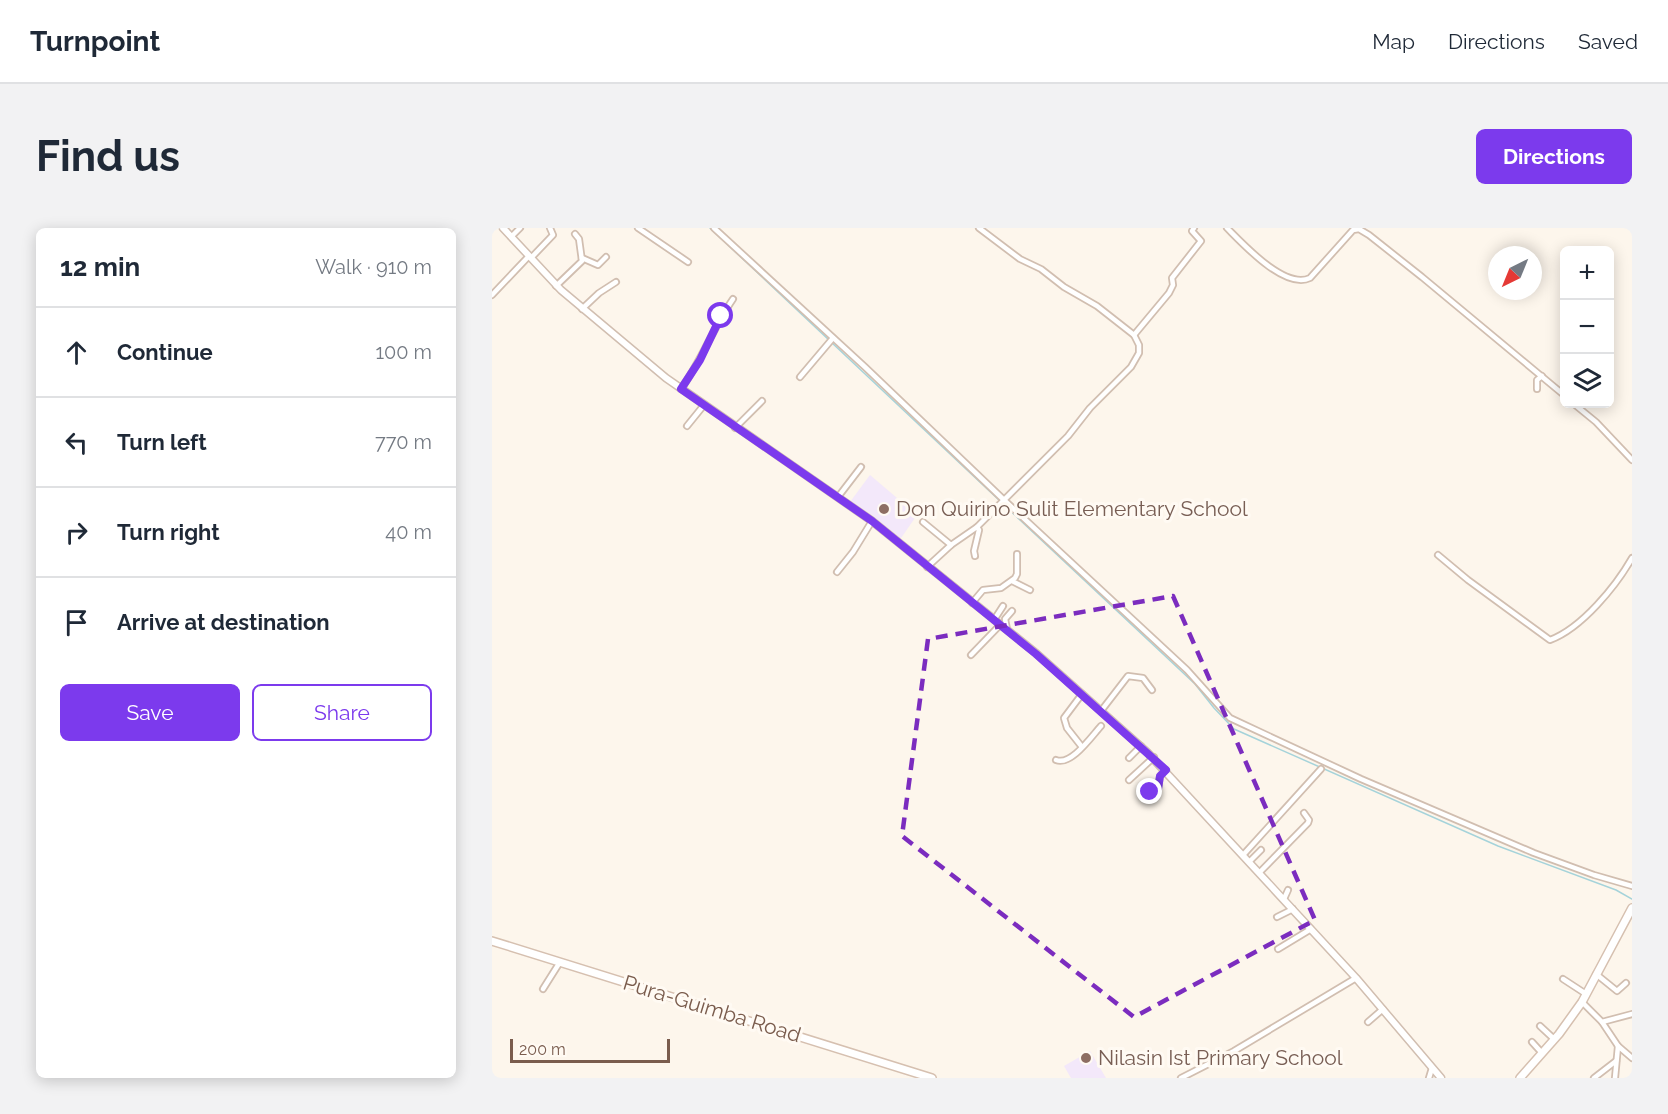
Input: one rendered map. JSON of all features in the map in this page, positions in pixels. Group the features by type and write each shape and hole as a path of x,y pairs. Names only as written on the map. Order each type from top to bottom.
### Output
{"main road":[{"path":"1520,1078 1554,1039 1584,998 1632,908"},
{"name":"Pura-Guimba Road","path":"492,941 932,1078"}],"street":[{"path":"503,228 556,286 582,309 681,389 872,521 1008,631 1141,746 1244,854 1356,978 1441,1078"},
{"path":"511,237 520,228"},
{"path":"492,295 553,235 550,228"},
{"path":"638,228 688,262"},
{"path":"714,228 1187,670 1226,715 1234,721 1390,792 1534,853 1632,886"},
{"path":"927,567 951,544 977,527 1068,436 1090,408 1131,367 1139,353 1139,345 1134,335 1096,306 1064,287 1041,269 1020,259 979,228"},
{"path":"1134,335 1169,293 1173,285 1172,278 1201,241 1192,231 1194,228"},
{"path":"1227,228 1274,270 1300,281 1310,278 1356,228 1370,235 1560,392"},
{"path":"556,286 580,265 582,258 579,239 575,234"},
{"path":"582,258 598,266 606,257"},
{"path":"582,309 599,293 616,282"},
{"path":"681,389 700,360 716,325 733,299"},
{"path":"800,377 834,338"},
{"path":"1537,389 1537,380 1542,376"},
{"path":"735,428 762,401"},
{"path":"687,426 704,405"},
{"path":"1579,408 1596,422 1632,460"},
{"path":"838,497 861,466"},
{"path":"837,572 853,552 872,521"},
{"path":"923,522 951,544"},
{"path":"975,556 979,530 977,527"},
{"path":"972,603 983,590 1001,588 1012,581 1017,574 1017,554"},
{"path":"1438,555 1550,640 1569,630 1592,609 1615,583 1632,558"},
{"path":"1012,581 1030,590"},
{"path":"971,655 997,623 1003,606"},
{"path":"1008,631 1005,619 1012,611"},
{"path":"1101,711 1128,676 1143,678 1152,690"},
{"path":"1082,694 1064,718 1067,728 1082,747"},
{"path":"1056,760 1060,762 1069,760 1101,726"},
{"path":"1130,758 1141,746"},
{"path":"1129,780 1154,758"},
{"path":"1244,854 1321,769"},
{"path":"1150,792 1158,789 1160,776 1166,770"},
{"path":"1260,872 1308,823 1309,820 1304,813"},
{"path":"1250,861 1261,850"},
{"path":"1284,899 1288,890"},
{"path":"1277,917 1293,909"},
{"path":"1278,949 1311,929"},
{"path":"543,989 560,962"},
{"path":"1596,974 1617,991 1626,983"},
{"path":"1181,1078 1234,1051 1356,978"},
{"path":"1563,978 1584,998 1618,1046 1630,1052 1632,1058"},
{"path":"1368,1022 1383,1010"},
{"path":"1602,1022 1632,1014"},
{"path":"1540,1026 1554,1039"},
{"path":"1532,1042 1542,1053"},
{"path":"1615,1078 1618,1046"},
{"path":"1594,1078 1616,1061"},
{"path":"1429,1078 1432,1068"}],"highlighted area":[{"path":"1173,596 1315,920 1134,1017 902,836 928,639"}],"shaded area":[{"name":"Don Quirino Sulit Elementary School","path":"870,475 917,515 899,541 850,502"},
{"name":"Nilasin Ist Primary School","path":"1090,1051 1106,1078 1071,1078 1064,1066"}],"waterway":[{"path":"710,228 1000,501"},
{"path":"1003,504 1195,684 1234,729 1498,846 1616,890 1632,899"}],"place":[{"name":"Don Quirino Sulit Elementary School","path":"884,509"},
{"name":"Nilasin Ist Primary School","path":"1086,1058"}],"route":[{"path":"721,316 700,360 681,389 872,521 1036,654 1166,770 1160,776 1158,789 1150,792"}]}
